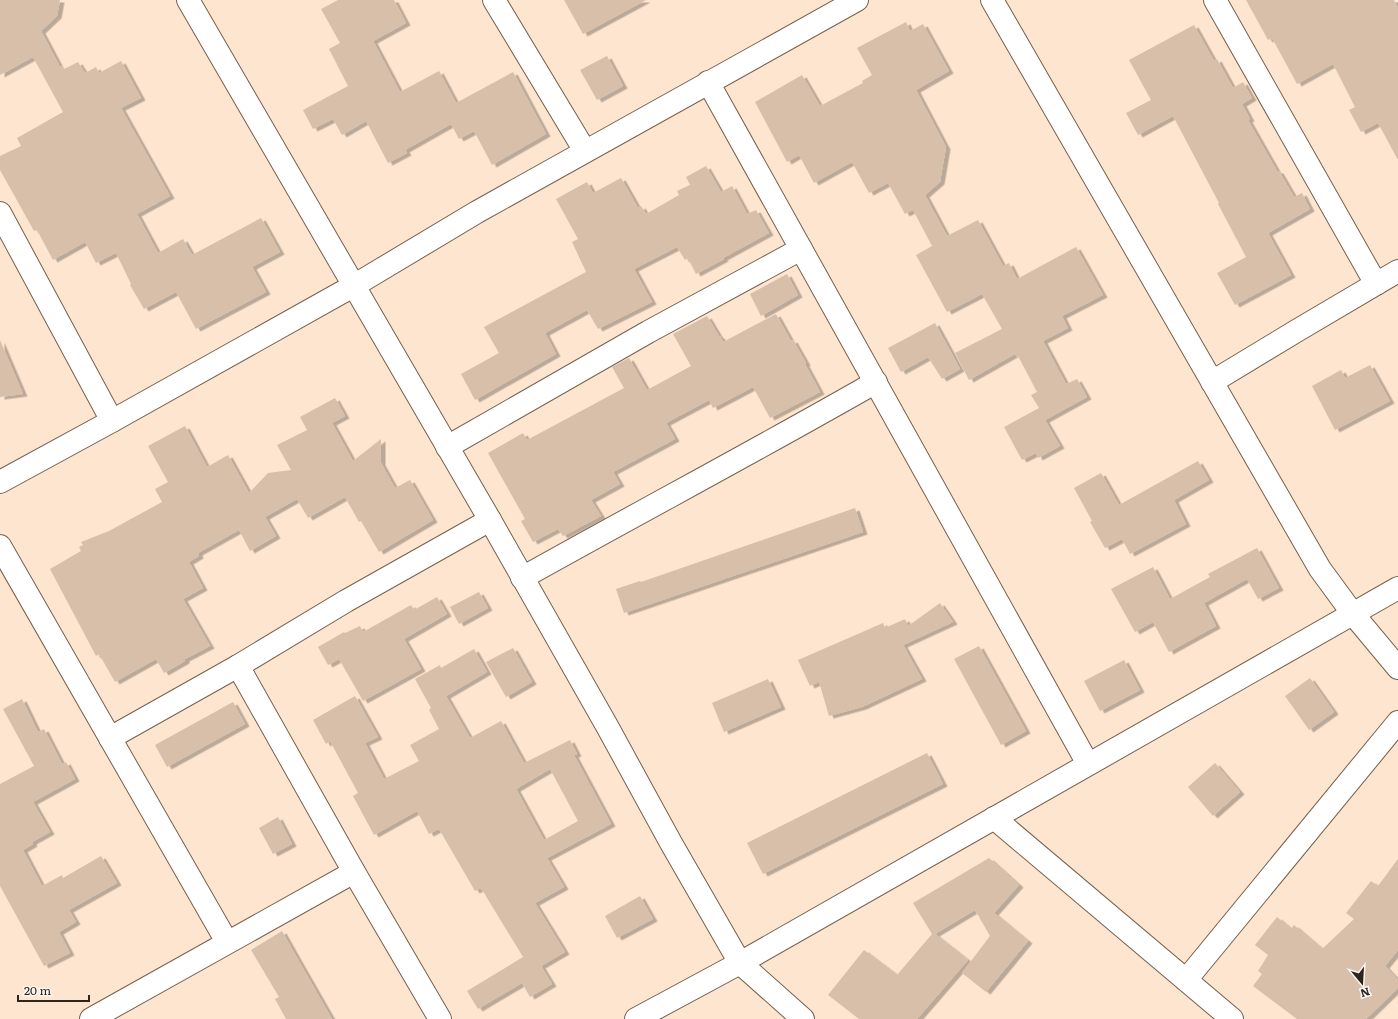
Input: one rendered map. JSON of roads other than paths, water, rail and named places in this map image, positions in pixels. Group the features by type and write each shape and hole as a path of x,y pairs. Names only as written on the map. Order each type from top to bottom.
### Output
{"street":[{"path":"188,0 288,174 355,285 490,520 740,963 803,1019"},
{"path":"494,0 585,151"},
{"path":"0,482 355,285 585,151 857,0"},
{"path":"992,0 1320,569 1352,614 1398,668"},
{"path":"1215,0 1376,284"},
{"path":"708,82 1088,764"},
{"path":"0,213 112,421"},
{"path":"447,447 648,332 801,249"},
{"path":"1212,382 1398,271"},
{"path":"522,578 747,455 876,382"},
{"path":"110,738 238,666 346,600 490,520"},
{"path":"0,546 227,942"},
{"path":"636,1019 740,963 1398,588"},
{"path":"238,666 354,872 440,1019"},
{"path":"1186,980 1398,722"},
{"path":"994,818 1232,1019"},
{"path":"91,1019 354,872"}]}
